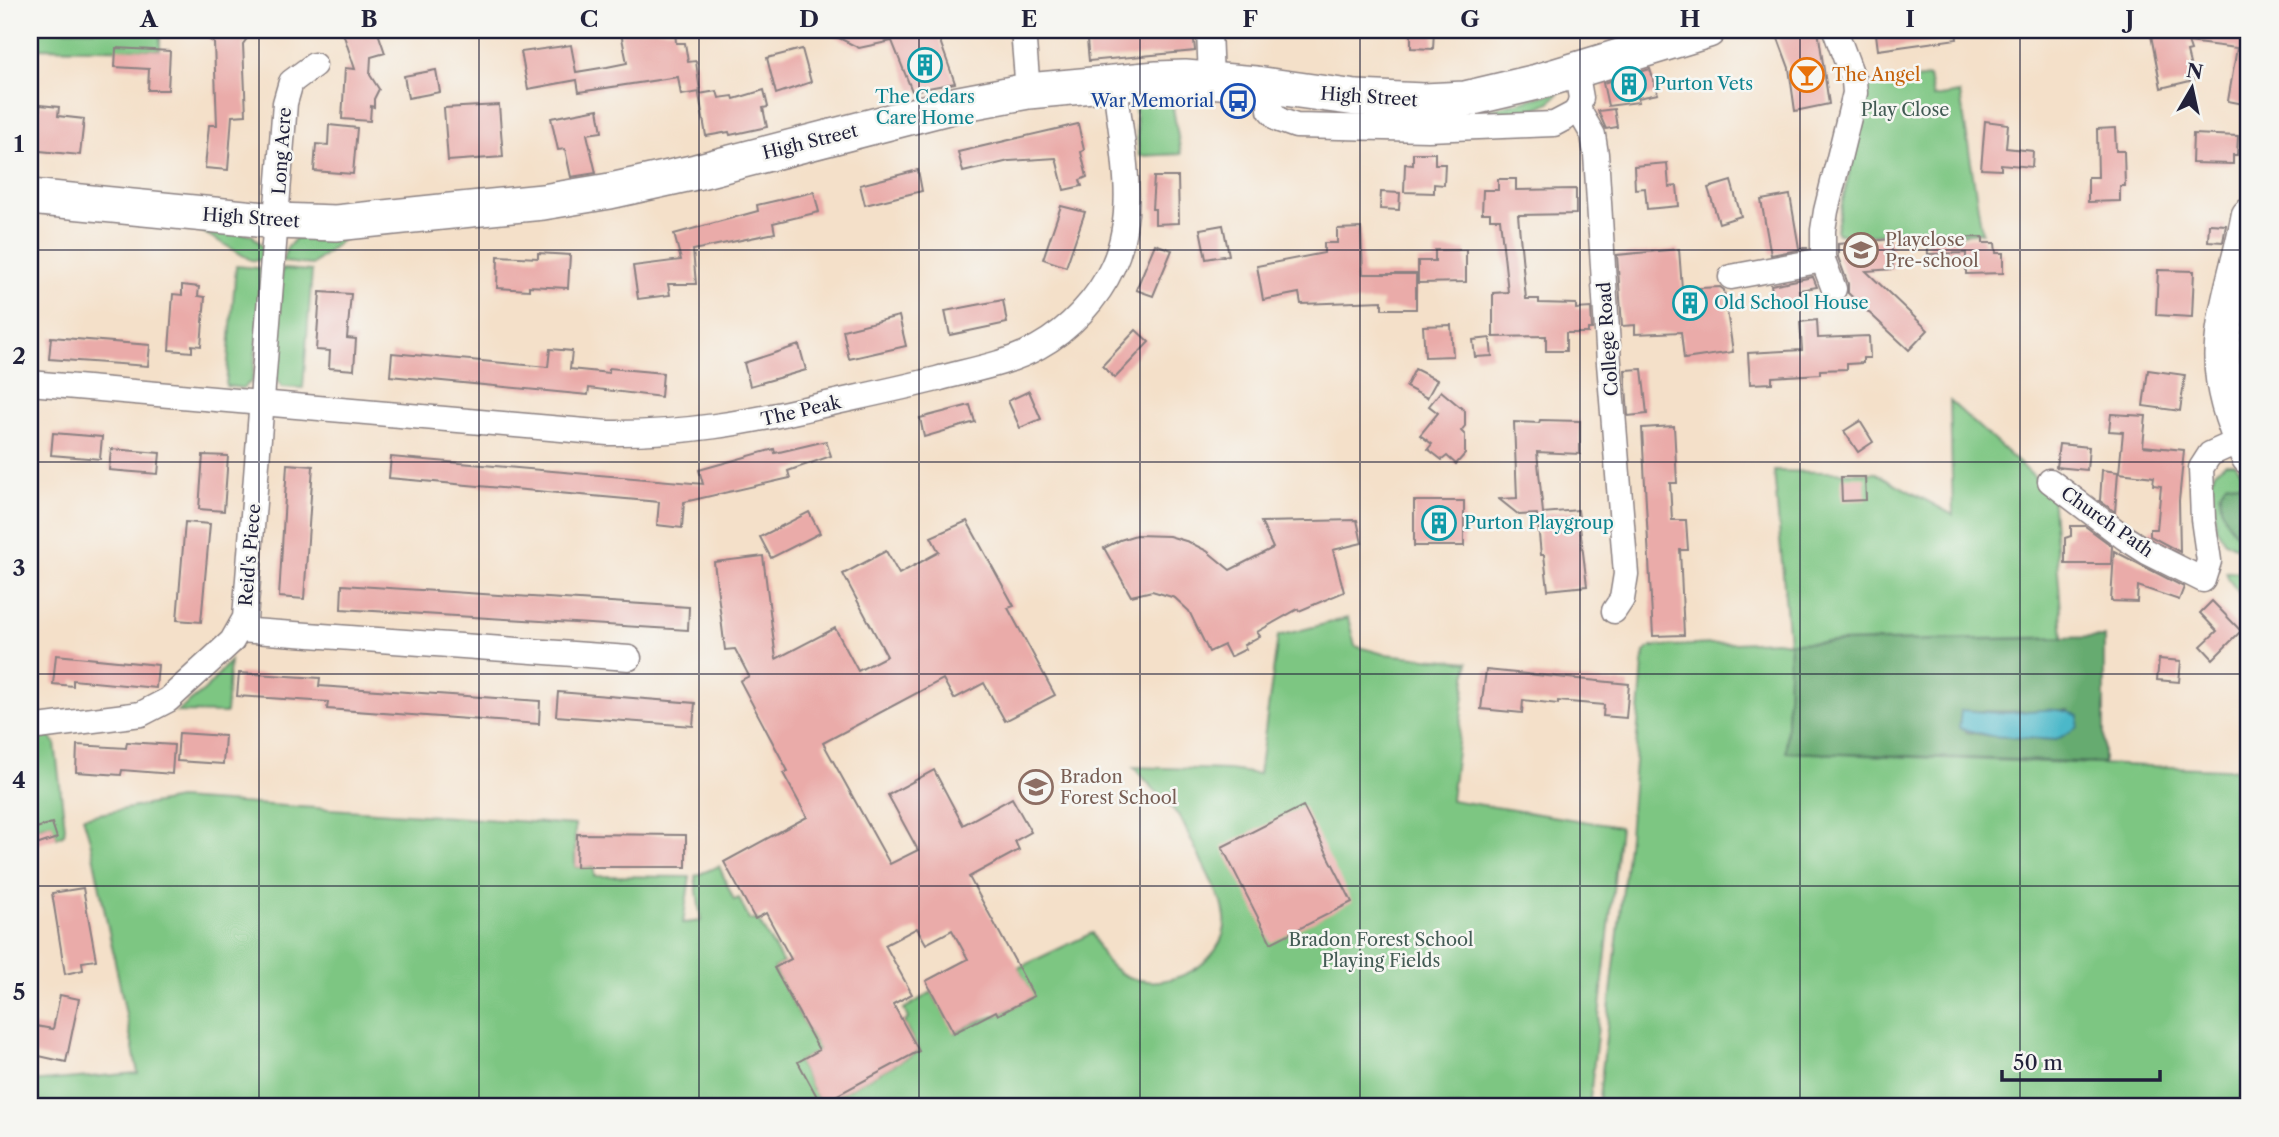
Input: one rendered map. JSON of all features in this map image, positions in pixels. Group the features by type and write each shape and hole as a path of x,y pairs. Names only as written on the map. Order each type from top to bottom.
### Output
{"street":[{"path":"1023,30 1028,91"},
{"path":"1209,30 1211,79"},
{"name":"High Street","path":"30,197 336,223 543,202 610,191 696,173 959,104 1028,91 1157,79 1211,79 1356,98 1434,101 1484,96 1708,30"},
{"path":"1833,289 1823,260 1823,230 1855,93 1854,80 1835,30"},
{"name":"Long Acre","path":"277,220 285,72 314,65"},
{"name":"College Road","path":"1576,70 1581,98 1578,109 1593,135 1596,154 1626,574 1622,599 1614,611"},
{"name":"The Peak","path":"261,404 608,433 652,434 753,422 876,395 1024,354 1052,338 1083,310 1098,292 1115,259 1126,219 1128,191 1115,83"},
{"path":"1270,86 1270,110 1279,120 1296,126 1523,127 1554,124 1578,109"},
{"path":"2245,448 2227,392 2222,351 2249,216"},
{"name":"Reid's Piece","path":"30,728 141,714 180,691 232,640 245,618 277,220"},
{"path":"1731,277 1823,260"},
{"path":"30,383 261,404"},
{"name":"Church Path","path":"2050,481 2125,538 2203,580 2209,561 2203,519 2201,468 2210,454 2245,448"},
{"path":"239,630 629,658"}],"green space":[{"path":"30,30 160,30 160,50 30,48"},
{"name":"Play Close","path":"1929,77 1933,97 1960,93 1982,232 1939,236 1938,228 1860,236 1838,234 1836,230 1863,114 1866,86"},
{"path":"1558,94 1542,105 1519,113 1475,113"},
{"path":"1148,95 1171,96 1181,154 1139,156 1135,104"},
{"path":"196,228 252,235 263,247 267,261 251,260"},
{"path":"349,234 312,265 282,262 287,248 296,238"},
{"path":"236,266 266,269 252,381 243,388 226,386"},
{"path":"282,269 312,271 303,388 282,387 275,376"},
{"path":"1950,401 2052,493 2063,637 1790,643 1786,752 2249,770 2249,1107 1598,1107 1629,836 1644,652 1651,647 1776,641 1789,643 1774,471 1876,473 1953,515"},
{"path":"2226,463 2235,463 2249,481 2249,494 2239,484 2219,493 2232,529 2242,540 2249,543 2249,554 2225,541 2216,528 2211,481 2215,471"},
{"path":"2227,482 2239,484 2249,494 2249,543 2235,533 2224,516 2220,497"},
{"path":"2249,571 2249,606 2226,572"},
{"name":"Bradon Forest School Playing Fields","path":"1348,618 1355,646 1384,654 1468,662 1451,800 1620,827 1589,1107 30,1107 30,1082 138,1073 83,817 178,799 575,825 575,867 594,868 594,876 690,877 683,923 701,921 695,876 719,866 734,900 739,898 749,920 758,920 783,963 774,968 819,1050 798,1062 821,1104 919,1051 904,1023 908,1019 904,1009 932,992 955,1033 998,1015 1033,996 1018,968 1092,933 1107,962 1121,973 1137,980 1172,979 1189,973 1215,950 1223,935 1225,919 1222,903 1180,817 1133,767 1228,770 1259,774 1278,636"},
{"path":"2104,637 2104,763 1786,752 1790,643","holes":["1962,710 2001,711 2068,710 2056,740 1966,732"]},
{"path":"230,661 226,713 177,712 205,690"},
{"path":"50,736 55,743 65,827 64,834 57,838 51,823 30,830 30,739"}],"water":[{"path":"1961,710 2001,713 2060,710 2079,716 2078,727 2056,740 1991,736 1959,728"}],"building":[{"path":"197,30 253,30 243,44 246,115 232,116 228,170 205,168 209,125 217,125 214,43"},
{"path":"342,30 377,30 385,53 371,57 370,75 379,89 374,99 374,107 371,106 370,121 342,119 345,68 355,69"},
{"path":"675,30 676,43 685,43 688,62 696,61 700,92 681,95 678,77 579,92 577,80 528,89 521,52 571,45 576,72 607,67 627,63 621,33"},
{"name":"The Cedars Care Home","path":"823,30 936,30 955,83 912,91 892,41 859,48"},
{"path":"1086,30 1193,30 1195,51 1089,61"},
{"path":"1411,30 1434,30 1433,49 1411,48"},
{"name":"The Angel","path":"1775,30 1818,30 1829,104 1795,111 1789,68"},
{"path":"1902,30 1956,30 1957,39 1878,50 1876,34"},
{"path":"2150,30 2249,30 2249,105 2228,101 2237,48 2188,42 2191,51 2187,52 2194,80 2161,88"},
{"path":"116,48 170,51 168,90 148,90 149,69 115,67"},
{"path":"802,49 811,82 776,94 767,58"},
{"name":"Purton Vets","path":"1650,69 1658,94 1638,98 1639,102 1608,106 1603,83"},
{"path":"436,70 440,92 408,98 404,76"},
{"path":"764,90 768,107 763,108 767,127 730,135 729,132 706,136 699,94 717,91 719,98 733,96 734,99"},
{"path":"40,105 59,107 58,116 84,119 80,155 30,150 30,132 34,133"},
{"path":"499,105 503,157 448,161 444,108"},
{"path":"598,109 602,132 587,134 596,173 571,177 565,149 558,150 551,118"},
{"path":"1614,109 1617,127 1606,129 1598,111"},
{"path":"1985,121 2008,124 2006,148 2033,151 2032,167 2001,164 2001,170 1981,169"},
{"path":"1078,124 1087,177 1080,180 1082,186 1064,190 1056,158 1009,161 963,172 958,152"},
{"path":"329,125 357,128 353,174 314,171 316,144 328,145"},
{"path":"2115,128 2116,151 2124,151 2125,186 2120,186 2120,201 2088,202 2088,177 2098,177 2097,129"},
{"path":"2193,134 2238,136 2237,155 2233,155 2233,164 2192,163"},
{"path":"1413,153 1435,153 1435,164 1445,164 1444,185 1434,184 1434,193 1404,192 1405,164 1413,165"},
{"path":"1667,163 1669,187 1677,186 1679,206 1647,209 1645,188 1635,189 1634,166"},
{"path":"918,170 922,191 865,205 860,185"},
{"path":"1154,177 1178,177 1179,223 1155,224 1155,209 1152,209"},
{"path":"1498,179 1516,179 1516,190 1576,189 1576,214 1518,215 1526,299 1539,299 1539,303 1576,304 1576,309 1591,308 1592,329 1588,329 1588,333 1566,333 1566,351 1546,351 1546,336 1493,337 1493,293 1508,292 1500,219 1490,219 1490,213 1482,213 1483,190 1498,190"},
{"path":"1731,181 1741,216 1719,223 1708,188"},
{"path":"814,192 819,212 773,223 775,233 693,250 696,284 668,284 670,295 638,299 633,266 681,260 674,234 758,211 757,205"},
{"path":"1381,192 1400,193 1399,210 1380,209"},
{"path":"1790,195 1799,248 1808,248 1771,255 1761,200"},
{"path":"1061,206 1085,212 1066,267 1043,259"},
{"path":"2209,224 2226,225 2223,242 2208,241"},
{"path":"1223,225 1229,255 1206,259 1200,229"},
{"path":"1361,228 1363,274 1416,274 1416,309 1382,309 1382,301 1301,304 1299,293 1263,300 1257,266 1324,253 1324,243 1337,243 1337,229"},
{"path":"1983,237 1983,243 1995,243 1996,253 2003,253 2003,273 1966,274 1966,253 1928,254 1927,238"},
{"path":"1891,239 1893,269 1866,271 1928,330 1909,350 1848,293 1848,284 1838,257 1838,244"},
{"path":"1155,244 1172,250 1153,296 1136,290"},
{"name":"Old School House","path":"1679,249 1682,289 1720,287 1724,290 1733,352 1684,359 1681,332 1635,334 1635,325 1622,326 1617,255"},
{"path":"1435,250 1466,250 1466,282 1418,283 1418,261 1435,261"},
{"path":"538,253 570,255 568,288 497,288 498,256 538,258"},
{"path":"2158,270 2194,271 2192,317 2156,315"},
{"path":"1813,277 1817,287 1799,290 1801,303 1775,307 1771,285"},
{"path":"182,285 199,287 198,296 205,297 201,346 192,345 192,352 169,350 173,294 182,295"},
{"path":"320,292 351,294 347,338 356,339 354,370 329,368 330,351 316,350"},
{"path":"1003,300 1007,323 950,335 945,311"},
{"path":"899,316 906,346 849,359 843,330"},
{"path":"1817,320 1818,338 1869,336 1870,358 1863,358 1863,363 1847,364 1847,369 1820,370 1820,374 1772,377 1772,383 1750,384 1748,353 1802,350 1800,322"},
{"path":"1451,325 1453,356 1425,357 1423,326"},
{"path":"1136,330 1149,342 1115,378 1102,366"},
{"path":"51,337 150,345 148,366 49,359"},
{"path":"1490,338 1492,356 1475,357 1473,340"},
{"path":"799,345 806,370 750,386 744,363"},
{"path":"550,349 572,351 570,369 609,373 609,368 663,373 661,397 589,388 588,395 390,376 392,353 548,367"},
{"path":"1415,369 1437,380 1427,398 1406,387"},
{"path":"1642,369 1647,414 1628,416 1625,370"},
{"path":"2148,370 2185,375 2180,411 2143,406"},
{"path":"1029,391 1041,419 1020,428 1008,401"},
{"path":"1441,391 1465,411 1465,426 1461,431 1465,435 1465,454 1456,464 1447,456 1442,460 1428,449 1432,444 1420,435 1438,413 1429,406"},
{"path":"970,405 975,422 924,437 920,418"},
{"path":"2111,414 2146,416 2143,446 2184,450 2179,501 2180,552 2150,536 2150,529 2157,529 2161,486 2153,485 2154,477 2119,473 2123,432 2109,431"},
{"path":"1540,420 1580,421 1580,454 1537,452 1543,513 1578,510 1587,586 1548,590 1537,514 1519,515 1499,499 1517,498 1514,422 1539,423"},
{"path":"1860,421 1873,442 1858,452 1844,431"},
{"path":"1674,426 1677,483 1670,483 1672,520 1686,520 1688,550 1680,550 1684,635 1653,636 1642,428"},
{"path":"53,433 102,437 100,459 51,455"},
{"path":"826,441 831,456 788,471 790,478 684,502 682,528 657,525 659,502 389,478 391,457 703,484 699,470 774,449 775,453"},
{"path":"2059,444 2089,447 2087,470 2056,467"},
{"path":"111,449 160,453 158,474 109,470"},
{"path":"203,455 228,456 224,511 199,509"},
{"path":"287,464 313,466 304,599 279,597"},
{"path":"2102,470 2118,472 2115,512 2100,501"},
{"path":"1841,477 1865,477 1866,500 1842,501"},
{"name":"Purton Playgroup","path":"1414,501 1464,501 1464,546 1414,546"},
{"path":"809,512 820,533 771,558 760,537"},
{"path":"1357,520 1362,543 1333,550 1344,592 1299,611 1298,609 1257,632 1260,636 1244,645 1246,649 1230,657 1224,645 1209,652 1189,611 1175,598 1152,591 1131,596 1104,548 1136,535 1169,536 1207,551 1230,570 1273,548 1261,522"},
{"path":"967,521 1014,606 1008,608 1055,695 1005,721 984,683 954,699 943,679 823,743 890,864 918,850 888,795 934,770 963,825 1012,798 1031,832 1015,841 1019,850 969,877 1034,996 998,1015 996,1011 954,1033 926,981 968,959 952,930 926,944 917,928 885,945 912,994 893,1004 919,1051 821,1104 798,1062 819,1050 774,968 791,959 766,913 755,919 724,862 807,817 783,773 788,771 740,681 749,676 735,649 725,650 714,562 763,556 776,659 835,628 858,671 887,656 843,574 886,551 899,574 939,552 931,537"},
{"path":"185,522 210,524 201,622 177,620"},
{"path":"2071,526 2085,526 2112,546 2111,564 2065,564 2065,538 2071,536"},
{"path":"2114,551 2184,587 2179,600 2138,586 2137,602 2111,601"},
{"path":"342,585 689,607 688,630 341,609"},
{"path":"2212,601 2241,631 2213,659 2201,646 2217,631 2200,613"},
{"path":"56,655 158,665 156,688 73,680 73,686 53,684"},
{"path":"2159,659 2181,661 2179,682 2157,680"},
{"path":"1486,670 1629,684 1626,718 1603,716 1604,705 1558,701 1558,704 1523,700 1522,713 1481,709"},
{"path":"239,673 320,678 319,686 540,701 539,724 327,709 328,702 237,696"},
{"path":"558,692 695,703 693,726 556,716"},
{"path":"179,733 225,736 223,764 177,761"},
{"path":"127,742 174,745 172,774 122,770 121,775 76,772 77,745 126,748"},
{"path":"1303,806 1352,902 1271,943 1222,847"},
{"path":"52,823 57,838 30,847 30,830"},
{"path":"577,834 686,835 686,867 576,867"},
{"path":"83,888 96,960 82,962 83,970 65,974 52,893"},
{"path":"60,995 79,999 66,1062 30,1054 30,1025 53,1029"}],"place":[{"name":"The Cedars Care Home","path":"925,65"},
{"name":"The Angel","path":"1807,75"},
{"name":"Purton Vets","path":"1629,84"},
{"name":"War Memorial","path":"1238,101"},
{"name":"Playclose Pre-school","path":"1861,250"},
{"name":"Old School House","path":"1690,303"},
{"name":"Purton Playgroup","path":"1439,523"},
{"name":"Bradon Forest School","path":"1036,787"}]}
